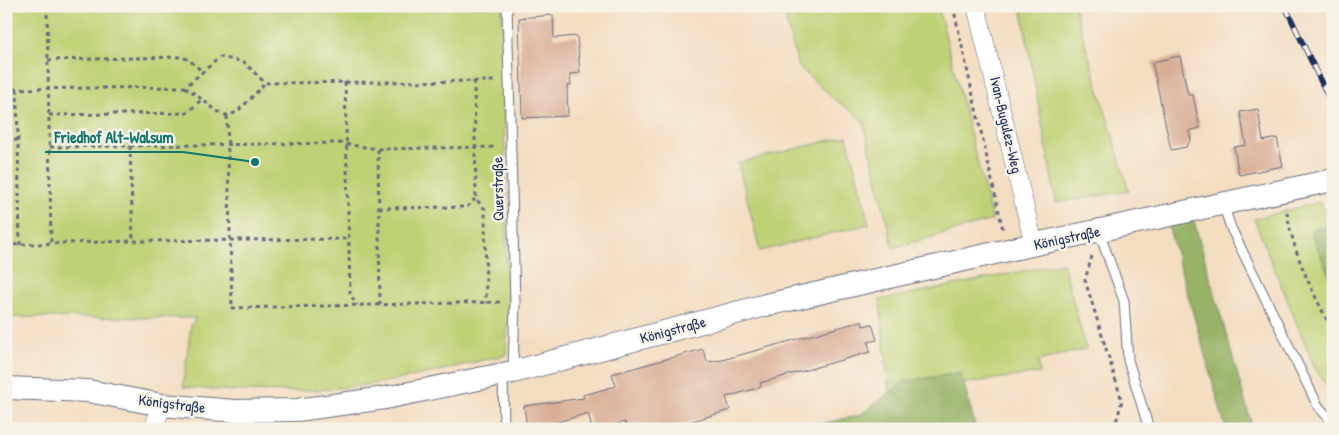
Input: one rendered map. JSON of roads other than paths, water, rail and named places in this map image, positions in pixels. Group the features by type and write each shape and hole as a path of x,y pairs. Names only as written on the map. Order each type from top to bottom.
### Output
{"street":[{"name":"Ivan-Bugulez-Weg","path":"976,6 1034,244"},
{"name":"Königstraße","path":"6,388 88,391 162,405 235,412 297,410 385,398 508,373 766,305 1034,244 1333,180"},
{"path":"153,429 162,405"}],"lane":[{"name":"Querstraße","path":"504,429 514,302 507,6"},
{"path":"1223,204 1231,228 1318,406 1333,423"},
{"path":"1099,231 1124,301 1128,360 1149,429"}],"railway":[{"path":"1285,6 1333,107"}],"place":[{"name":"Friedhof Alt-Walsum","path":"255,162"}]}
